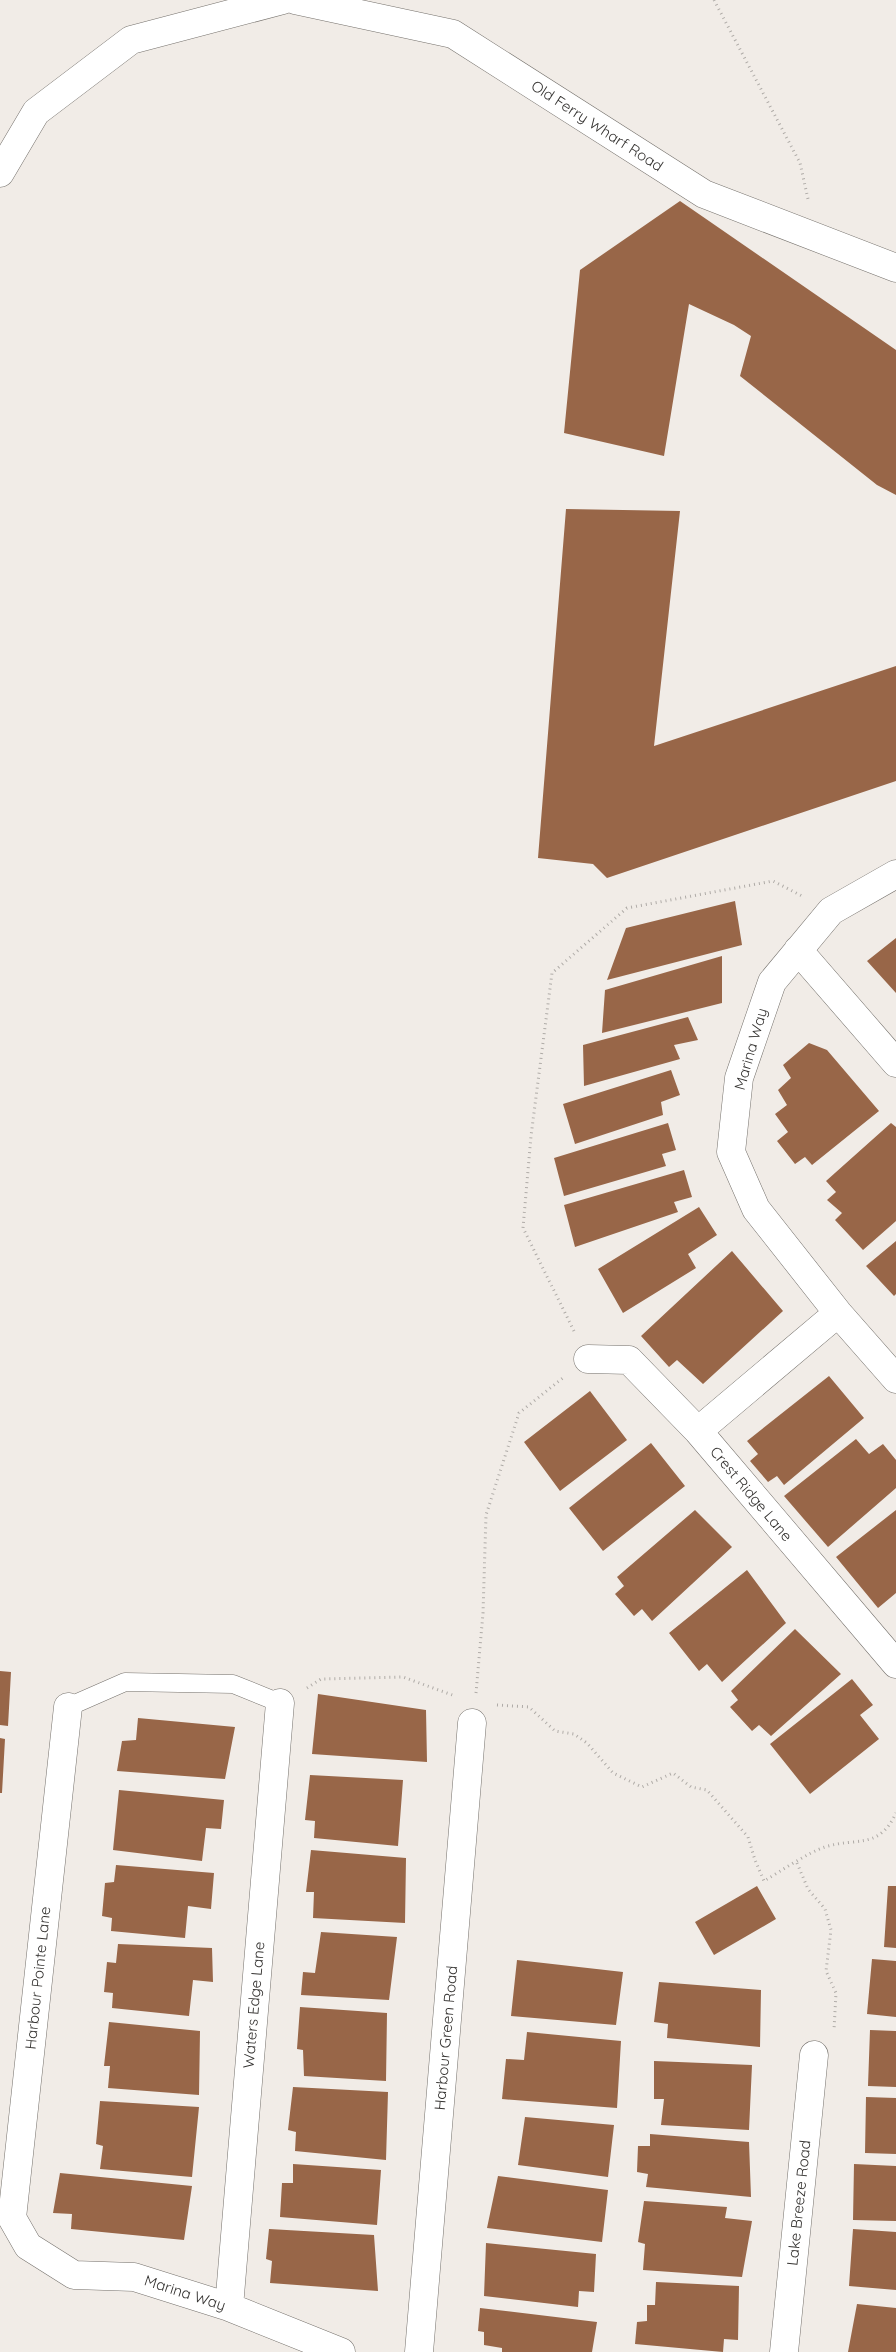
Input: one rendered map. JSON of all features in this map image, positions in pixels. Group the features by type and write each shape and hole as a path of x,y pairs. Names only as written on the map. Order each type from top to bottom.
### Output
{"street":[{"path":"0,173 36,112 131,40 283,0"},
{"name":"Old Ferry Wharf Road","path":"295,0 453,34 704,194 896,268"},
{"name":"Marina Way","path":"896,874 831,911 772,982 739,1078 730,1152 756,1209 838,1313 896,1379"},
{"path":"798,950 896,1063"},
{"path":"698,1431 838,1313"},
{"name":"Crest Ridge Lane","path":"588,1359 629,1360 698,1431 896,1664"},
{"name":"Waters Edge Lane","path":"229,2307 280,1703"},
{"name":"Harbour Pointe Lane","path":"28,2246 12,2218 68,1707"},
{"name":"Harbour Green Road","path":"420,2352 473,1713"},
{"name":"Lake Breeze Road","path":"784,2352 814,2055"},
{"name":"Marina Way","path":"28,2246 74,2274 134,2277 229,2307 341,2352"}],"lane":[{"path":"68,1707 125,1682 233,1684 280,1703"}],"path":[{"path":"714,0 800,163 817,238"},
{"path":"473,1713 483,1613 486,1515 519,1413 588,1359 523,1228 531,1136 552,973 627,908 773,882 831,911"},
{"path":"280,1703 321,1679 403,1677 473,1713 528,1707 555,1731 574,1734 587,1743 613,1773 642,1787 673,1773 691,1787 708,1790 748,1836 764,1881 824,1847 877,1838 891,1825 896,1814"},
{"path":"797,1863 808,1889 825,1908 832,1930 826,1971 836,1993 833,2045 814,2055"}],"building":[{"path":"680,201 896,350 896,495 877,485 740,376 751,336 734,325 689,304 664,456 564,433 580,270"},
{"path":"566,509 680,511 654,746 896,666 896,781 607,878 593,864 538,858"},
{"path":"735,901 742,945 607,980 626,928"},
{"path":"896,938 896,993 867,961"},
{"path":"722,956 722,1003 602,1033 605,990"},
{"path":"688,1017 698,1040 674,1045 680,1059 584,1086 583,1045"},
{"path":"809,1043 827,1050 879,1111 812,1165 805,1157 795,1164 777,1141 788,1132 775,1114 787,1105 778,1090 791,1078 783,1065"},
{"path":"671,1070 680,1095 661,1102 663,1115 575,1144 563,1104"},
{"path":"668,1123 676,1150 662,1154 666,1166 564,1196 554,1158"},
{"path":"891,1123 896,1127 896,1221 863,1250 835,1220 842,1213 827,1200 836,1192 826,1181"},
{"path":"684,1170 692,1197 674,1202 678,1212 575,1247 564,1205"},
{"path":"699,1207 717,1235 688,1254 696,1268 623,1313 598,1269"},
{"path":"896,1241 896,1294 894,1296 866,1266"},
{"path":"732,1251 783,1311 703,1384 677,1360 669,1367 641,1336"},
{"path":"829,1376 864,1418 784,1485 777,1476 768,1482 750,1461 758,1454 747,1441"},
{"path":"590,1391 627,1440 560,1491 524,1442"},
{"path":"856,1439 869,1454 883,1444 896,1460 896,1488 828,1547 784,1496"},
{"path":"651,1443 685,1486 603,1551 569,1508"},
{"path":"695,1510 732,1547 652,1621 642,1609 634,1616 615,1594 624,1586 617,1577"},
{"path":"896,1510 896,1593 878,1608 836,1557"},
{"path":"747,1570 786,1623 722,1682 707,1664 699,1671 669,1633"},
{"path":"795,1629 841,1674 771,1736 759,1725 752,1731 730,1707 738,1700 731,1691"},
{"path":"0,1671 11,1672 8,1726 0,1725"},
{"path":"852,1679 873,1705 860,1715 879,1739 810,1794 770,1744"},
{"path":"318,1694 426,1710 427,1762 312,1754"},
{"path":"138,1718 235,1727 225,1779 117,1771 122,1741 136,1740"},
{"path":"0,1738 5,1739 2,1793 0,1793"},
{"path":"310,1775 403,1780 398,1846 314,1838 315,1821 305,1820"},
{"path":"119,1790 224,1800 221,1829 206,1828 202,1861 113,1850"},
{"path":"311,1850 406,1858 405,1923 313,1918 314,1892 306,1892"},
{"path":"116,1865 214,1873 211,1909 188,1906 185,1938 111,1931 112,1918 102,1916 105,1883 114,1882"},
{"path":"757,1886 776,1919 714,1955 695,1922"},
{"path":"888,1886 896,1886 896,1948 884,1947"},
{"path":"321,1932 397,1937 389,2000 301,1995 303,1972 315,1973"},
{"path":"118,1944 212,1948 213,1982 193,1980 189,2016 112,2008 113,1993 104,1992 107,1962 116,1963"},
{"path":"872,1959 896,1961 896,2017 867,2014"},
{"path":"517,1960 623,1972 616,2025 511,2016"},
{"path":"659,1982 761,1990 760,2047 667,2038 668,2024 654,2022"},
{"path":"300,2007 387,2013 386,2081 304,2076 303,2050 297,2049"},
{"path":"109,2022 200,2031 199,2095 108,2088 110,2066 104,2066"},
{"path":"870,2030 896,2031 896,2087 868,2086"},
{"path":"527,2032 621,2041 617,2108 502,2099 506,2059 524,2060"},
{"path":"654,2061 752,2065 749,2130 661,2125 664,2099 654,2099"},
{"path":"293,2087 388,2092 386,2160 295,2151 296,2132 288,2130"},
{"path":"866,2097 896,2098 896,2154 865,2153"},
{"path":"100,2101 199,2107 192,2177 100,2169 103,2146 96,2144"},
{"path":"525,2117 614,2125 608,2177 518,2165"},
{"path":"650,2134 749,2142 751,2197 646,2187 648,2174 637,2172 638,2146 650,2146"},
{"path":"293,2164 381,2170 377,2225 280,2217 282,2183 293,2183"},
{"path":"854,2164 896,2166 896,2221 853,2220"},
{"path":"60,2173 192,2186 184,2240 71,2229 72,2214 53,2213"},
{"path":"498,2176 608,2190 602,2242 487,2228"},
{"path":"644,2201 727,2207 725,2218 752,2221 742,2277 643,2270 645,2244 638,2242"},
{"path":"269,2229 374,2235 378,2291 270,2283 272,2261 266,2259"},
{"path":"853,2229 896,2232 896,2290 849,2286"},
{"path":"486,2243 596,2254 594,2292 579,2291 578,2307 484,2296"},
{"path":"656,2282 739,2286 738,2340 724,2339 723,2352 635,2344 637,2322 647,2321 647,2305 655,2305"},
{"path":"857,2304 896,2308 896,2352 848,2352"},
{"path":"480,2308 597,2322 592,2352 502,2352 502,2348 484,2345 484,2332 478,2331"}]}
